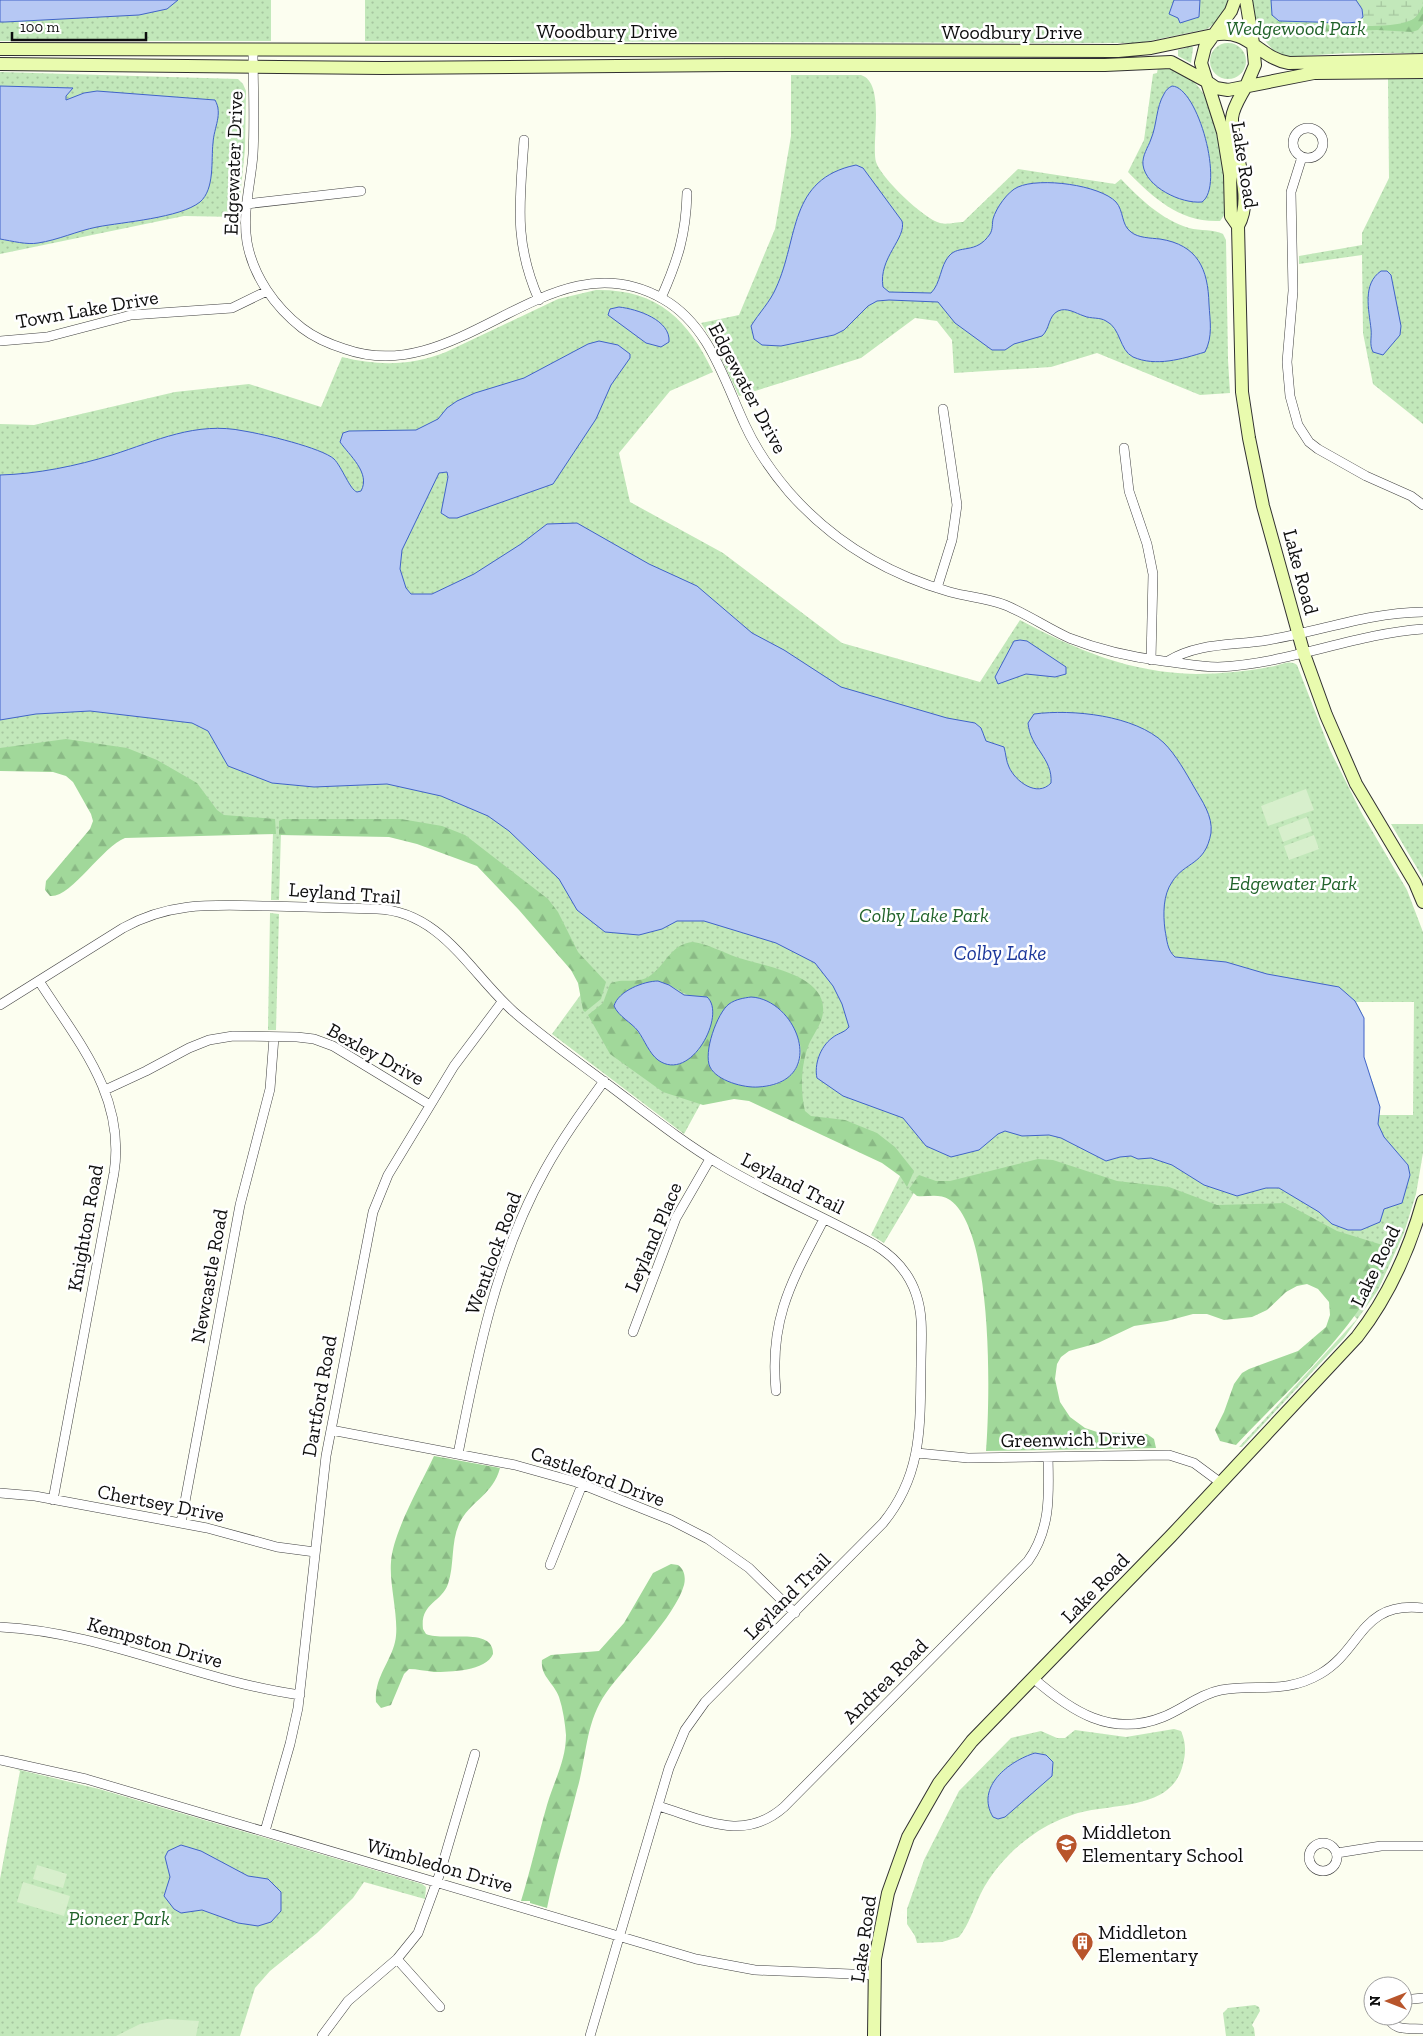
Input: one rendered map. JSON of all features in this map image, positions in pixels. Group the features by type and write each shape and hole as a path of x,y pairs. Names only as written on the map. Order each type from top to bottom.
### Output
{"main road":[{"path":"1235,0 1231,11 1213,35 1201,57 1206,81 1224,90 1314,73 1423,72"},
{"path":"1246,0 1255,65 1246,86"},
{"path":"1213,35 1236,33 1274,58 1289,63 1423,60"},
{"name":"Woodbury Drive","path":"0,49 1118,51 1151,48 1213,35"},
{"name":"Woodbury Drive","path":"0,64 253,68 1092,65 1167,61 1180,64 1206,81"},
{"name":"Lake Road","path":"1206,81 1224,137 1230,175 1232,216 1238,226 1241,371 1249,438 1263,506 1304,654 1326,715 1348,768 1378,823 1415,883 1423,902"},
{"name":"Lake Road","path":"1238,226 1244,216 1243,188 1232,116 1246,86"},
{"name":"Lake Road","path":"874,2036 878,1936 888,1893 900,1856 918,1817 957,1759 1221,1483 1346,1349 1372,1318 1388,1292 1405,1256 1423,1201"}],"street":[{"name":"Edgewater Drive","path":"253,49 253,153 246,204 247,243 252,262 267,291 292,321 310,334 353,352 376,357 398,357 443,346 560,290 599,282 630,285 661,298 690,319 700,332 756,447 786,489 838,538 890,570 937,588 1005,605 1067,637 1087,644 1130,657 1168,661 1182,666 1219,667 1256,663 1304,654 1370,635 1423,629"},
{"path":"524,140 519,227 525,263 539,300"},
{"path":"1302,157 1292,192 1294,282 1287,362 1290,396 1298,425 1309,442 1318,449 1366,476 1411,496 1423,505"},
{"path":"246,204 361,191"},
{"path":"661,298 681,250 687,215 687,193"},
{"name":"Town Lake Drive","path":"0,341 48,338 131,314 232,308 267,291"},
{"path":"937,588 952,540 957,505 943,410"},
{"path":"1124,448 1129,491 1147,544 1153,574 1151,660"},
{"name":"Edgewater Drive","path":"1168,661 1180,654 1218,644 1266,641 1377,615 1423,612"},
{"name":"Leyland Trail","path":"0,1005 132,923 175,908 207,905 377,909 407,914 432,927 502,1002 604,1081 710,1159 883,1250 903,1270 915,1290 922,1325 917,1453 907,1486 887,1519 694,1715 675,1751 590,2036"},
{"name":"Knighton Road","path":"39,980 94,1067 105,1090 114,1120 116,1157 53,1500"},
{"name":"Dartford Road","path":"265,1832 290,1744 300,1695 323,1477 372,1212 388,1175 430,1104 467,1047 502,1002"},
{"name":"Bexley Drive","path":"105,1090 146,1072 204,1042 233,1036 274,1036 310,1039 329,1044 430,1104"},
{"name":"Newcastle Road","path":"181,1523 240,1205 270,1090 274,1036"},
{"name":"Wentlock Road","path":"458,1454 480,1344 515,1235 548,1164 604,1081"},
{"name":"Leyland Place","path":"632,1332 676,1218 710,1159"},
{"path":"776,1391 774,1347 781,1311 790,1285 824,1218"},
{"name":"Castleford Drive","path":"331,1430 534,1469 582,1485 671,1520 708,1539 748,1568 795,1612"},
{"name":"Greenwich Drive","path":"917,1453 959,1458 1174,1456 1194,1463 1221,1483"},
{"name":"Andrea Road","path":"658,1806 723,1825 737,1827 763,1822 784,1807 1028,1561 1041,1538 1047,1519 1048,1457"},
{"path":"550,1565 582,1485"},
{"name":"Chertsey Drive","path":"0,1493 53,1500 181,1523 218,1530 277,1547 315,1552"},
{"path":"1033,1678 1060,1701 1082,1715 1108,1722 1150,1722 1215,1691 1282,1687 1310,1680 1335,1664 1361,1631 1377,1617 1399,1609 1423,1608"},
{"name":"Kempston Drive","path":"0,1627 62,1634 236,1684 300,1695"},
{"path":"322,2036 348,2001 397,1959 418,1933 437,1882 475,1754"},
{"name":"Wimbledon Drive","path":"0,1760 86,1779 696,1959 744,1969 875,1975"},
{"path":"1337,1853 1381,1846 1423,1846"},
{"path":"397,1959 440,2007"},
{"path":"1396,2026 1399,2028 1423,2029"}],"green space":[{"path":"0,0 271,0 271,41 0,41"},
{"path":"365,0 1231,0 1215,23 1207,29 1140,43 365,41"},
{"name":"Wedgewood Park","path":"1249,0 1423,0 1423,53 1347,53 1287,57 1273,50 1259,34"},
{"path":"1270,0 1274,19 1271,17"},
{"path":"1356,0 1423,0 1419,13 1415,18 1398,24 1349,26 1277,21 1274,19 1279,21 1348,23 1362,9"},
{"path":"1423,6 1423,24 1418,30 1412,32 1377,30 1273,33 1277,21 1347,26 1389,24 1414,18"},
{"path":"1228,43 1235,44 1241,48 1245,54 1245,68 1241,74 1235,78 1228,79 1221,78 1215,74 1211,68 1210,61 1211,54 1215,48 1221,44"},
{"path":"1192,46 1191,63 1178,56 1178,50"},
{"path":"1158,67 1180,72 1196,84 1208,102 1216,123 1224,171 1225,214 1220,221 1206,221 1180,213 1147,191 1128,172 1144,140 1153,74 1157,73"},
{"path":"0,72 238,79 246,91 245,149 238,217 184,216 0,254"},
{"path":"791,75 861,75 869,80 875,101 876,162 886,178 904,197 924,214 940,223 963,222 1018,169 1115,184 1121,179 1144,201 1169,220 1189,228 1215,231 1223,234 1226,240 1230,393 1200,395 1097,353 1051,367 954,373 952,340 937,321 915,318 861,358 739,396 714,343 701,323 739,315 775,229 791,136"},
{"path":"1388,79 1423,79 1423,424 1373,384 1363,333 1362,255 1299,264 1299,256 1362,245 1362,233 1389,178"},
{"name":"Colby Lake","path":"596,290 618,291 636,295 653,302 681,322 693,337 713,372 670,391 619,453 630,502 723,553 842,643 980,682 1020,620 1062,641 1105,658 1172,673 1226,673 1284,663 1297,665 1330,750 1361,812 1407,890 1423,932 1423,1153 1416,1194 1404,1233 1378,1290 1344,1338 1242,1447 1239,1447 1357,1319 1306,1264 921,1181 884,1243 871,1235 902,1172 714,1079 684,1134 552,1034 587,986 483,866 390,833 281,832 279,900 271,900 273,832 69,768 0,768 0,424 34,425 175,392 249,384 321,407 342,357 369,362 394,363 433,357 558,299","holes":["1356,1002 1414,1002 1413,1115 1379,1115 1378,1100 1364,1058 1363,1017"]},
{"path":"66,739 127,748 157,760 197,783 217,810 224,815 275,819 276,834 125,838 116,843 67,889 58,895 50,896 45,890 46,881 90,829 93,821 91,814 73,782 66,776 53,772 0,771 0,748"},
{"path":"1306,789 1314,810 1268,826 1261,806"},
{"path":"1307,817 1312,831 1283,842 1278,828"},
{"path":"283,819 401,819 442,826 465,835 548,899 558,912 578,952 606,982 601,999 585,1012 583,1010 578,983 571,970 519,910 477,866 417,844 389,837 279,835 279,821"},
{"path":"1391,824 1423,824 1423,878"},
{"path":"1314,835 1319,849 1289,860 1284,846"},
{"path":"270,913 279,914 276,1030 268,1030"},
{"path":"693,942 704,944 736,957 776,968 804,980 815,989 821,999 823,1012 804,1060 802,1086 805,1111 811,1116 845,1120 877,1133 895,1147 914,1171 907,1187 900,1176 882,1163 749,1101 734,1099 703,1105 663,1092 610,1054 588,1015 603,1003 610,984 646,978 674,950","holes":["647,983 669,985 688,995 700,1049 690,1058 670,1065 654,1056 635,1028 615,1009 614,1005 626,993","760,998 769,1002 786,1018 793,1028 801,1049 801,1060 796,1069 787,1078 777,1084 766,1087 754,1087 730,1080 710,1067 709,1047 720,1015"]},
{"path":"1038,1159 1053,1160 1117,1181 1169,1187 1217,1205 1285,1203 1337,1231 1389,1247 1391,1252 1362,1306 1343,1331 1301,1378 1236,1445 1220,1441 1215,1430 1234,1384 1242,1373 1249,1369 1298,1351 1326,1327 1330,1315 1329,1302 1318,1289 1307,1284 1297,1286 1286,1292 1267,1310 1252,1317 1224,1320 1207,1314 1193,1314 1167,1321 1134,1326 1098,1343 1069,1351 1061,1357 1057,1364 1055,1379 1060,1402 1070,1417 1085,1428 1097,1432 1147,1434 1154,1439 1156,1448 986,1451 988,1358 986,1318 982,1280 975,1245 964,1218 950,1200 938,1196 917,1196 909,1189 919,1175 936,1181 950,1181"},
{"path":"434,1456 500,1468 497,1477 488,1491 461,1520 455,1536 448,1584 441,1595 428,1608 423,1620 423,1629 426,1634 434,1636 477,1637 491,1645 493,1654 483,1664 467,1669 434,1672 409,1669 404,1674 391,1705 381,1708 376,1702 377,1685 393,1650 396,1633 391,1581 393,1550 402,1523"},
{"path":"671,1564 678,1565 684,1574 684,1585 679,1598 661,1626 606,1693 594,1716 547,1908 530,1903 530,1901 521,1901 547,1805 562,1762 566,1735 563,1711 557,1692 543,1671 542,1660 551,1655 599,1651 624,1623 653,1573"},
{"path":"1174,1729 1181,1731 1183,1735 1185,1756 1177,1780 1166,1791 1136,1803 1072,1815 1043,1828 1026,1840 1004,1860 986,1884 969,1921 959,1937 942,1942 917,1943 907,1924 907,1909 924,1860 959,1791 1011,1738 1041,1731 1057,1738 1065,1738 1075,1730 1126,1737"},
{"name":"Pioneer Park","path":"16,1769 99,1789 422,1884 426,1887 425,1899 364,1882 353,1898 317,1933 270,1971 255,1988 240,2036 0,2036 0,1879 20,1771"},
{"path":"37,1865 67,1874 63,1888 33,1879"},
{"path":"23,1882 70,1896 64,1916 17,1902"},
{"path":"1255,2005 1259,2007 1260,2011 1252,2025 1255,2036 1226,2036 1223,2013 1228,2008"},
{"path":"167,2019 199,2021 196,2036 116,2036 140,2024"}],"water":[{"path":"0,0 178,0 167,9 139,15 0,22"},
{"path":"1174,0 1200,0 1199,17 1180,23 1178,18 1169,14"},
{"path":"1271,0 1356,0 1362,9 1363,17 1357,22 1348,23 1279,21 1272,15"},
{"path":"0,86 73,88 66,96 66,100 84,93 97,91 215,100 218,116 212,150 210,182 205,196 200,202 179,212 151,219 97,227 45,242 29,244 0,239"},
{"path":"1172,86 1182,91 1191,102 1205,138 1211,177 1208,192 1202,202 1175,197 1157,187 1146,173 1143,165 1144,155 1153,134 1161,99 1166,90"},
{"path":"856,165 863,168 902,221 900,234 888,258 883,277 883,287 889,292 931,293 937,284 946,260 953,252 979,245 990,234 997,210 1006,196 1014,189 1028,184 1069,184 1097,191 1116,202 1126,226 1134,234 1141,237 1173,242 1192,253 1203,270 1208,291 1210,329 1208,346 1205,352 1169,361 1142,360 1128,354 1111,324 1101,319 1065,310 1055,313 1042,336 1014,344 1005,350 992,350 955,323 938,302 889,300 877,301 868,306 844,330 834,335 781,346 762,345 754,339 751,326 776,288 799,213 807,197 818,183 834,172"},
{"path":"1381,271 1387,271 1391,275 1401,326 1400,335 1383,355 1373,352 1372,349 1368,306 1371,283"},
{"path":"619,307 635,310 652,317 665,328 669,342 661,347 646,343 608,315 610,309"},
{"name":"Colby Lake","path":"599,341 618,345 630,354 630,358 611,385 596,419 553,484 457,518 449,518 441,513 448,477 447,472 439,473 402,550 400,569 406,588 411,594 432,594 474,574 521,544 547,524 577,523 649,564 697,586 752,633 784,650 841,687 947,718 975,723 981,728 986,741 1004,747 1009,767 1016,778 1027,786 1039,789 1051,783 1049,767 1030,732 1028,723 1034,714 1066,712 1102,716 1137,726 1152,734 1164,743 1180,764 1206,809 1211,827 1208,844 1204,852 1177,875 1167,893 1164,905 1164,924 1170,951 1175,957 1226,962 1267,974 1339,987 1355,1001 1364,1018 1364,1057 1380,1107 1378,1124 1384,1137 1408,1165 1410,1175 1402,1203 1384,1209 1380,1222 1361,1230 1348,1230 1332,1224 1319,1212 1279,1188 1266,1188 1237,1196 1204,1185 1172,1165 1151,1158 1138,1159 1131,1156 1106,1161 1061,1138 1049,1135 1022,1136 1005,1131 998,1134 979,1150 951,1157 926,1146 903,1118 843,1096 817,1078 817,1062 824,1046 832,1038 849,1027 842,1004 833,986 815,963 776,943 704,921 677,921 662,929 639,935 605,932 577,910 559,879 509,831 488,816 441,796 387,784 314,787 272,783 228,766 208,731 192,723 90,711 36,714 0,720 0,475 28,473 85,463 177,434 209,429 226,429 278,438 318,450 334,459 357,492 361,491 363,478 358,465 340,442 343,433 349,431 416,430 438,419 447,408 457,401 475,393 524,378 588,344"},
{"path":"1014,641 1027,641 1066,667 1066,674 1055,677 1026,674 998,684 995,677"},
{"path":"652,981 669,985 684,995 707,997 712,1006 709,1031 693,1055 682,1063 670,1065 658,1060 638,1031 614,1006 616,1001 626,991"},
{"path":"751,997 767,1001 782,1011 792,1025 799,1041 800,1057 794,1072 780,1082 758,1087 739,1085 725,1080 713,1072 708,1061 712,1034 724,1009 734,1001"},
{"path":"1035,1753 1046,1755 1053,1762 1052,1776 1005,1817 998,1819 993,1817 988,1795 992,1786 998,1777 1015,1762"},
{"path":"181,1845 201,1851 248,1876 268,1879 281,1892 281,1911 271,1922 258,1926 238,1923 202,1910 181,1913 174,1909 164,1896 170,1877 165,1857 168,1851"}],"place":[{"name":"Middleton Elementary School","path":"1066,1863"},
{"name":"Middleton Elementary","path":"1082,1962"}],"park label":[{"name":"Edgewater Park","path":"1293,883"},
{"name":"Colby Lake Park","path":"924,915"}]}
